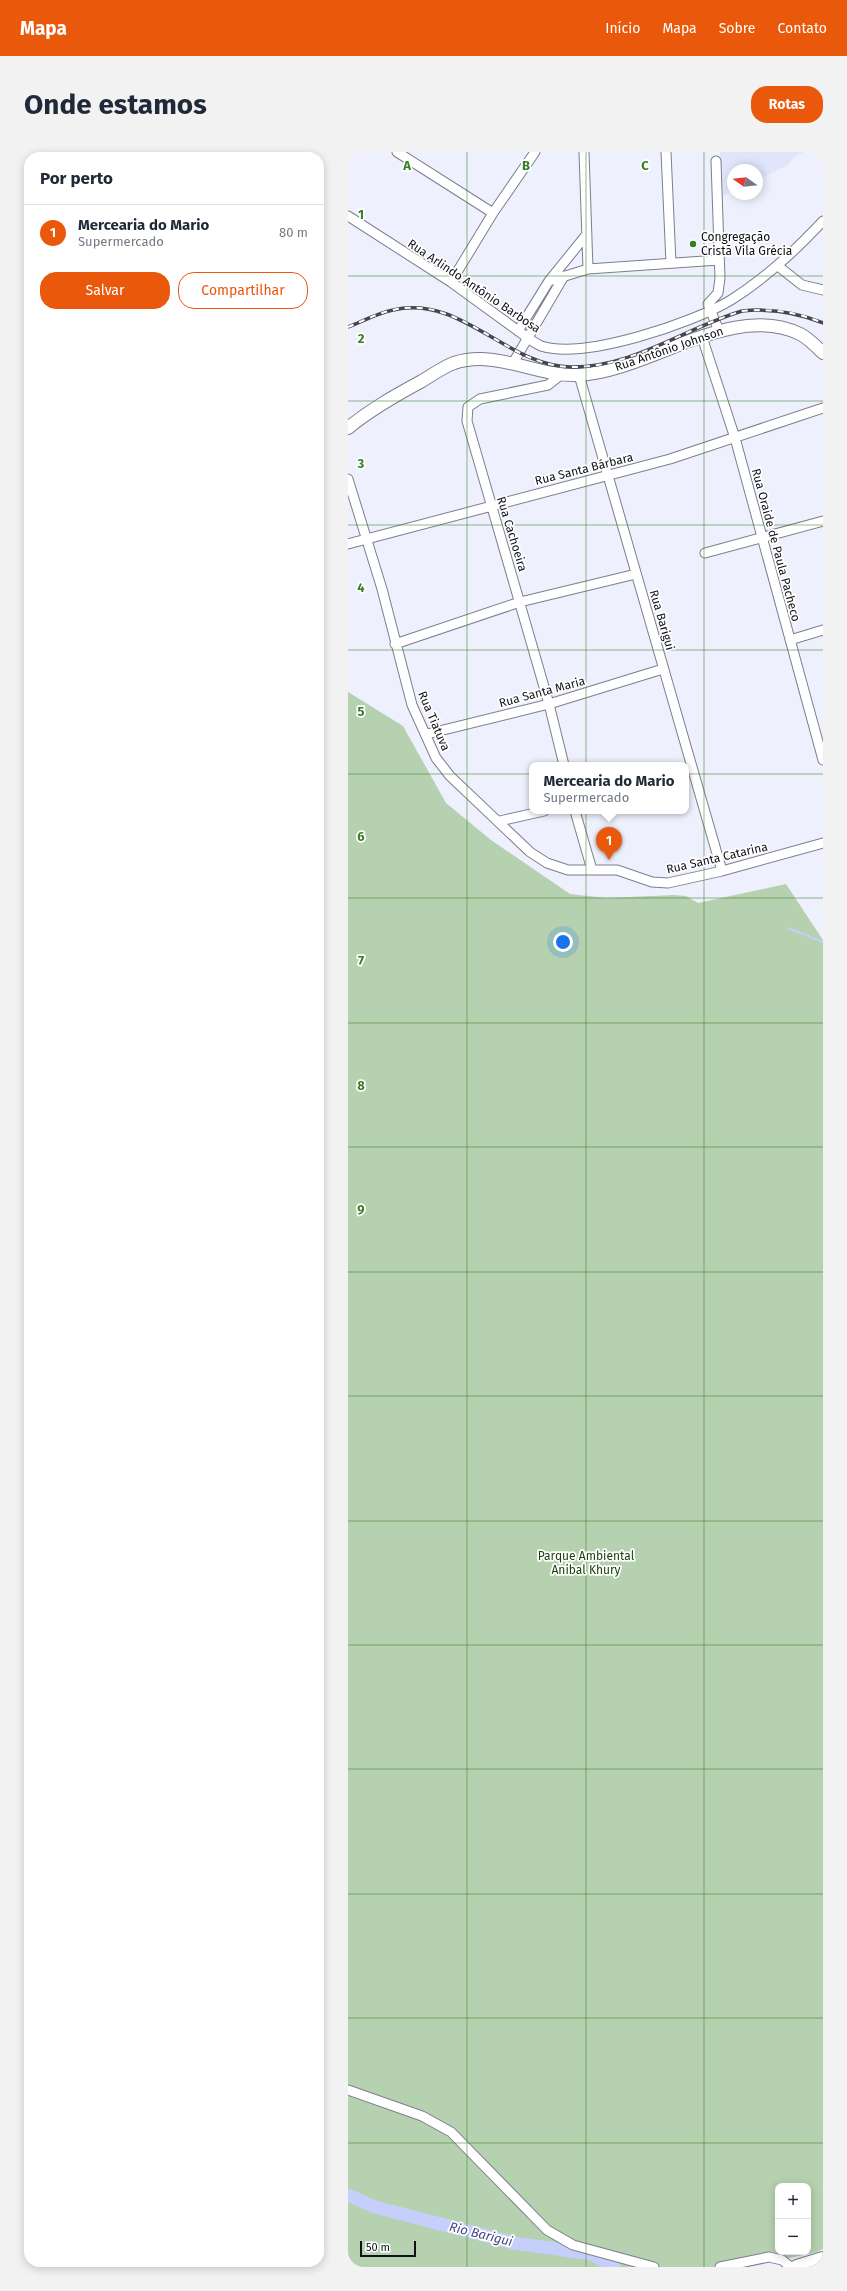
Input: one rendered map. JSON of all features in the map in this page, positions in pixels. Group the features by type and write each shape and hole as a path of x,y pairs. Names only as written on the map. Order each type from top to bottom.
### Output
{"main road":[{"name":"Rua Antônio Johnson","path":"348,428 369,411 453,364 473,359 488,359 513,363 540,372 579,375 636,363 719,331 756,325 779,326 801,334 823,353"},
{"path":"797,2267 823,2259"}],"street":[{"path":"397,152 493,214"},
{"path":"451,282 493,214 535,152"},
{"path":"584,152 588,269"},
{"path":"666,152 670,263"},
{"path":"716,161 719,290 709,302 709,310 719,331"},
{"name":"Rua Arlindo Antônio Barbosa","path":"348,216 451,282 528,338 542,346 567,348 610,344 657,333 731,300 778,266 823,221"},
{"path":"518,331 549,281 587,234"},
{"path":"549,281 588,269 719,260"},
{"path":"778,266 802,285 823,290"},
{"path":"513,363 564,276"},
{"name":"Rua Oraide de Paula Pacheco","path":"702,337 736,438 761,538 790,640 820,734 823,760"},
{"name":"Rua Cachoeira","path":"562,374 548,386 480,399 468,407 468,421 549,704 563,762"},
{"name":"Rua Barigui","path":"579,375 663,669 688,762"},
{"name":"Rua Santa Bárbara","path":"348,544 491,505 670,459 823,408"},
{"name":"Rua Tiatuva","path":"348,479 382,589 412,705 427,734 436,758 450,776 500,821 530,852 547,863 568,870 592,870"},
{"path":"705,553 823,521"},
{"path":"395,644 520,602 636,574"},
{"path":"790,640 823,630"},
{"name":"Rua Santa Maria","path":"427,734 549,704 663,669"},
{"name":"Rua Barigui","path":"690,771 722,871"},
{"path":"500,821 531,814"},
{"path":"576,814 592,870"},
{"name":"Rua Santa Catarina","path":"592,870 617,870 652,882 668,883 722,871 823,843"},
{"path":"348,2090 422,2116 451,2132 547,2230 560,2239 573,2245 654,2267"},
{"path":"720,2267 769,2257 782,2260 791,2267"}],"shaded area":[{"path":"720,152 803,152 793,158 788,165 763,177 763,164 727,164 727,194 722,197"}],"green space":[{"name":"Parque Ambiental Anibal Khury","path":"348,692 403,726 446,803 491,840 570,894 606,898 674,895 686,896 698,903 786,884 823,940 823,2249 811,2253 811,2183 775,2183 775,2255 803,2255 747,2267 348,2267"}],"waterway":[{"path":"788,928 823,942"},
{"name":"Rio Barigui","path":"348,2195 375,2207 514,2243 592,2254 614,2267"}],"railway":[{"path":"348,327 387,311 418,308 440,312 462,321 525,355 547,364 571,367 594,366 637,354 721,318 742,311 763,310 783,312 803,316 823,323"}],"place":[{"name":"Congregação Cristã Vila Grécia","path":"693,244"},
{"name":"Mercearia do Mario","path":"609,860"}]}
